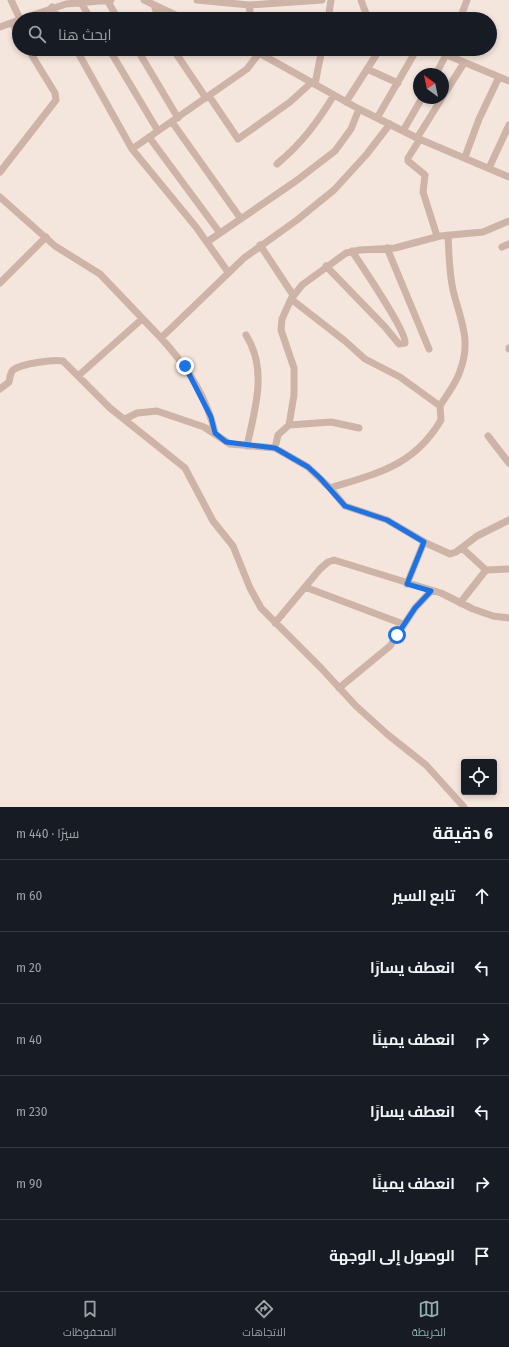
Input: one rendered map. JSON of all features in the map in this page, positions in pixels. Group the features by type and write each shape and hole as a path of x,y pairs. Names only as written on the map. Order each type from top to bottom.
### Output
{"street":[{"path":"11,0 17,12"},
{"path":"107,0 114,12"},
{"path":"40,12 81,2 111,0"},
{"path":"144,0 169,12"},
{"path":"197,0 254,3 321,0"},
{"path":"329,12 331,0"},
{"path":"362,0 366,12"},
{"path":"463,12 467,0"},
{"path":"81,2 87,12"},
{"path":"154,5 156,12"},
{"path":"52,8 55,12"},
{"path":"0,28 12,23"},
{"path":"0,172 56,100 56,96 32,56"},
{"path":"80,56 132,149 207,242 228,272"},
{"path":"113,56 158,131"},
{"path":"141,56 175,120 241,219"},
{"path":"178,56 238,139 285,106 314,83 320,56"},
{"path":"132,149 247,69 257,56"},
{"path":"267,56 346,102 403,131 509,176"},
{"path":"346,102 375,56"},
{"path":"377,118 413,56"},
{"path":"439,68 446,56"},
{"path":"454,56 464,63 509,81"},
{"path":"449,86 464,63"},
{"path":"367,69 398,84"},
{"path":"465,157 479,119 499,77"},
{"path":"277,164 293,151 310,133 334,95"},
{"path":"403,131 419,104"},
{"path":"437,236 423,192 425,175 408,161 408,158 438,104"},
{"path":"207,242 296,181 334,150 351,129 359,109"},
{"path":"161,338 228,272 260,245 297,220 334,190 366,155 390,124"},
{"path":"489,168 509,124"},
{"path":"149,137 220,233"},
{"path":"0,197 58,248 100,274 179,357 191,375 211,417 215,433"},
{"path":"275,448 278,436 289,425 294,395 294,368 281,325 284,313 292,297 302,285 338,257 352,251 387,248 437,236 483,232 509,221"},
{"path":"330,488 387,470 410,456 432,434 441,420 440,406 461,370 465,339 463,322 454,291 450,269 448,235"},
{"path":"0,283 46,237"},
{"path":"260,245 292,297 346,341 365,359 400,376 440,406"},
{"path":"387,248 429,349"},
{"path":"326,266 385,327 399,344 405,343 405,338 394,318 352,251"},
{"path":"78,376 142,319"},
{"path":"246,335 256,355 259,373 256,403 246,446"},
{"path":"0,389 9,382 11,374 16,368 48,360 63,361 98,398 125,419 153,444 176,459 185,468 197,487 209,514 233,546 257,602 275,623 356,706 386,734 426,765 464,807"},
{"path":"125,419 137,413 157,411 204,427 215,433 226,442 246,446 275,448 308,467 330,488 342,504 347,508 355,509 387,520 424,542 450,554 462,548 477,536 509,520"},
{"path":"289,425 325,422 343,423 359,428"},
{"path":"488,436 509,463"},
{"path":"407,584 424,542"},
{"path":"462,548 486,570 509,569"},
{"path":"275,623 320,569 328,562 334,560 407,584 441,593 460,603 493,616 509,618"},
{"path":"460,603 486,570"},
{"path":"305,587 403,624"},
{"path":"339,688 390,646 403,624 415,608 431,591"}],"route":[{"path":"185,366 191,375 211,417 215,433 226,442 246,446 264,446 281,451 308,467 330,488 342,504 347,508 352,508 387,520 424,542 407,584 431,591 415,608 397,635"}]}
